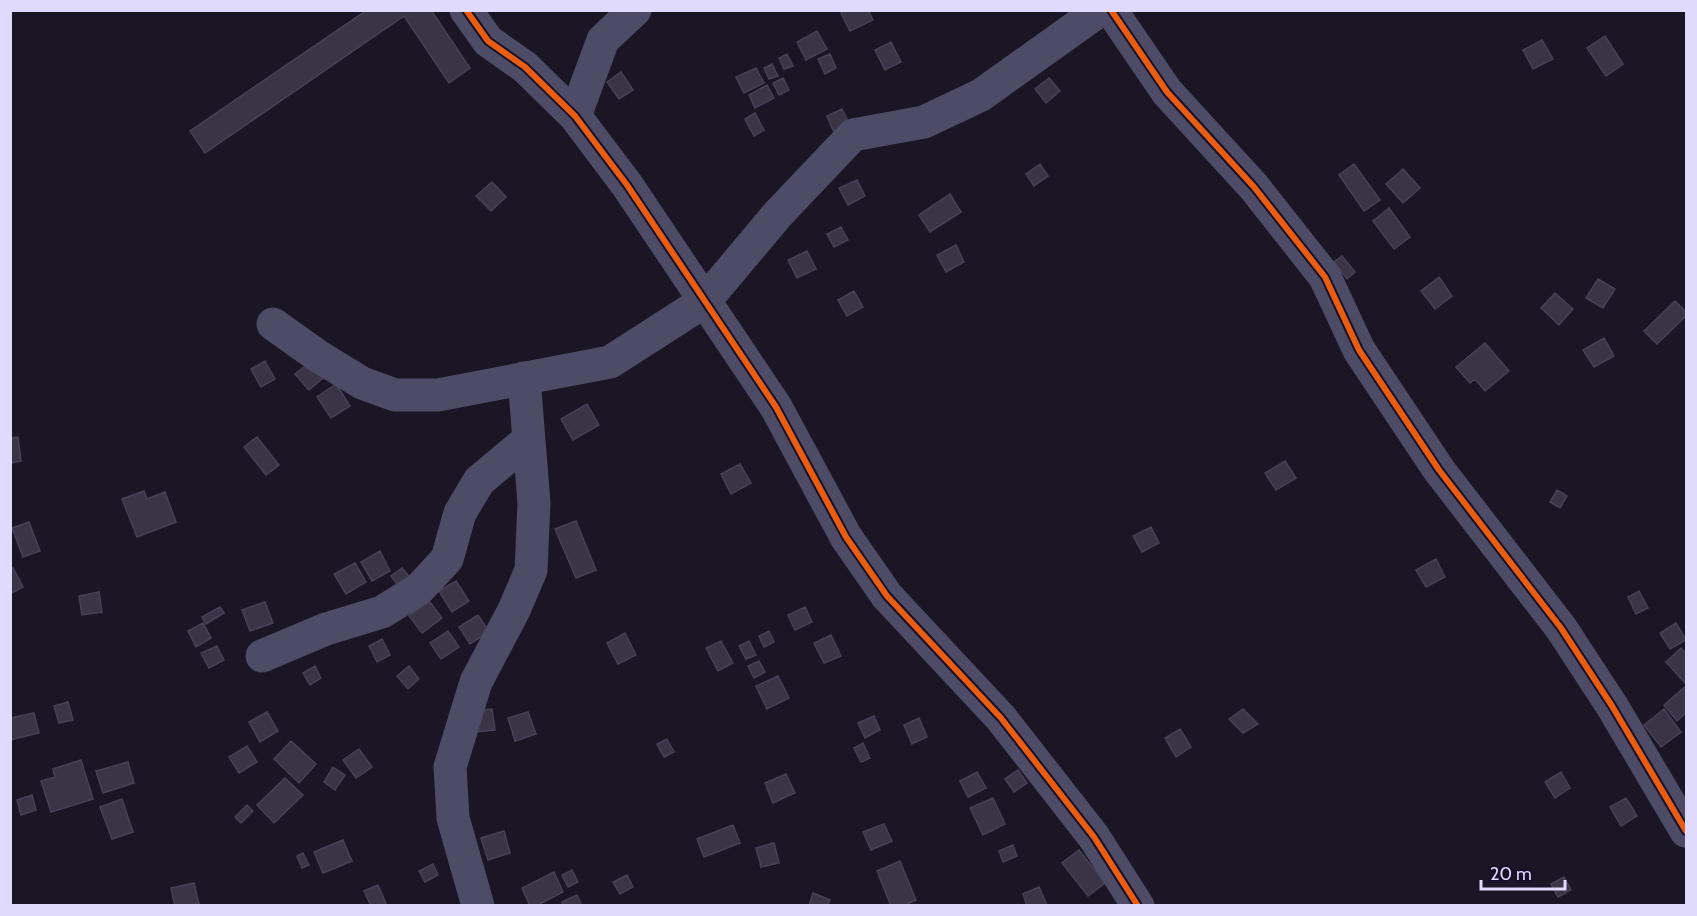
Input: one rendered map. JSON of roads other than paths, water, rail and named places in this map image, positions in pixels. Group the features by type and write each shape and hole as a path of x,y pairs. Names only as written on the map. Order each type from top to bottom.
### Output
{"street":[{"path":"466,10 488,40 525,68 575,116 627,185 776,407 846,537 887,596 1001,718 1094,837 1138,906"},
{"path":"575,116 603,40 635,10"},
{"path":"273,324 318,356 362,383 395,395 438,395 610,362 705,301 778,214 853,135 924,122 981,95 1100,10"},
{"path":"1111,10 1167,92 1254,187 1326,277 1359,350 1439,470 1561,628 1612,706 1686,831"},
{"path":"478,906 453,818 450,766 476,682 514,610 531,570 534,502 524,378"},
{"path":"262,656 326,629 382,612 419,589 447,559 460,513 479,480 528,440"}]}
